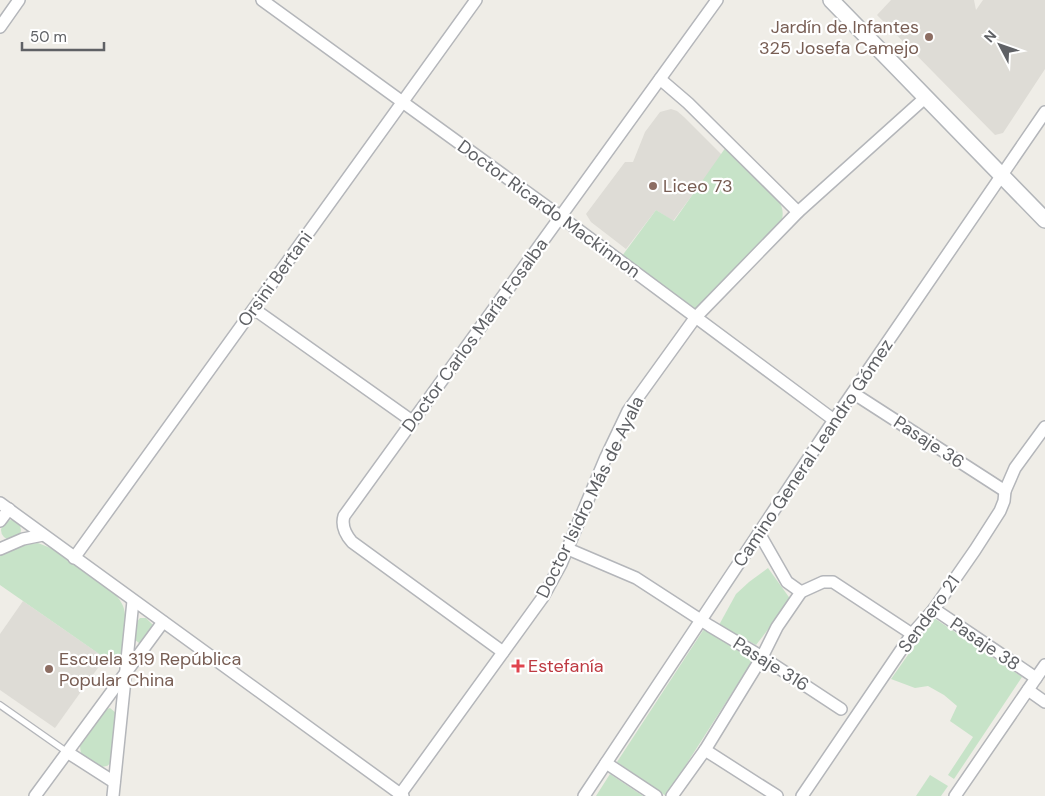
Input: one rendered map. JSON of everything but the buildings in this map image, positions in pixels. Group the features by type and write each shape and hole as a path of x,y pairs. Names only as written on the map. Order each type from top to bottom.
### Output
{"main road":[{"path":"831,0 1045,220"}],"street":[{"path":"0,27 19,0"},
{"name":"Doctor Ricardo Mackinnon","path":"262,0 561,217 834,420"},
{"name":"Orsini Bertani","path":"74,558 476,0"},
{"name":"Doctor Carlos María Fosalba","path":"503,652 352,542 342,526 344,516 717,0"},
{"path":"660,79 688,103 798,212"},
{"name":"Doctor Isidro Más de Ayala","path":"401,795 543,597 568,549 606,457 628,411 695,318 798,212 926,97"},
{"name":"Camino General Leandro Gómez","path":"584,796 834,420 1045,112"},
{"path":"254,310 412,421"},
{"name":"Pasaje 36","path":"853,393 1005,491"},
{"name":"Sendero 21","path":"802,796 912,634 934,609 1000,511 1005,491 1016,468 1045,427"},
{"path":"0,521 4,506 401,795"},
{"path":"759,533 787,582 801,592"},
{"path":"0,549 24,539 43,535"},
{"name":"Pasaje 316","path":"568,549 636,578 762,657 840,709"},
{"path":"672,796 705,750 762,657 777,627 801,592 813,585 832,582 912,634"},
{"path":"113,796 133,601"},
{"name":"Pasaje 38","path":"934,609 1036,678"},
{"path":"35,796 163,622"},
{"path":"955,796 1045,665"},
{"path":"1028,690 1045,702"},
{"path":"705,750 777,796"},
{"path":"67,752 114,782"},
{"path":"606,763 656,796"}],"lane":[{"path":"0,705 67,752"}],"shaded area":[{"path":"891,0 974,0 976,10 983,0 1045,0 1045,69 1003,133 995,135 877,15"},
{"name":"Liceo 73","path":"671,109 684,117 722,155 673,221 656,210 626,249 591,222 586,214 625,162 633,162 645,132 660,112"},
{"name":"Escuela 319 República Popular China","path":"23,601 105,658 55,728 0,690 0,634"}],"green space":[{"path":"726,147 778,199 781,205 782,219 781,223 697,309 694,309 622,256 656,210 674,221"},
{"path":"11,520 18,523 21,530 18,537 11,540 4,537 1,530 4,523"},
{"path":"38,543 53,549 116,595 120,600 125,615 121,666 105,658 0,585 0,555 23,545"},
{"path":"768,568 791,600 756,645 719,625 736,594"},
{"path":"140,618 146,618 153,625 141,643 139,643 134,639 136,623"},
{"path":"934,618 1022,677 954,779 948,775 973,737 950,721 957,706 944,695 928,686 915,688 891,679"},
{"path":"704,629 753,660 666,796 617,762"},
{"path":"110,708 116,713 112,762 107,766 101,767 81,755 80,746 107,709"},
{"path":"610,774 643,796 596,796"},
{"path":"930,775 948,786 941,796 916,796"}],"place":[{"name":"Jardín de Infantes 325 Josefa Camejo","path":"929,37"},
{"name":"Liceo 73","path":"653,186"},
{"name":"Estefanía","path":"518,666"},
{"name":"Escuela 319 República Popular China","path":"49,669"}]}
